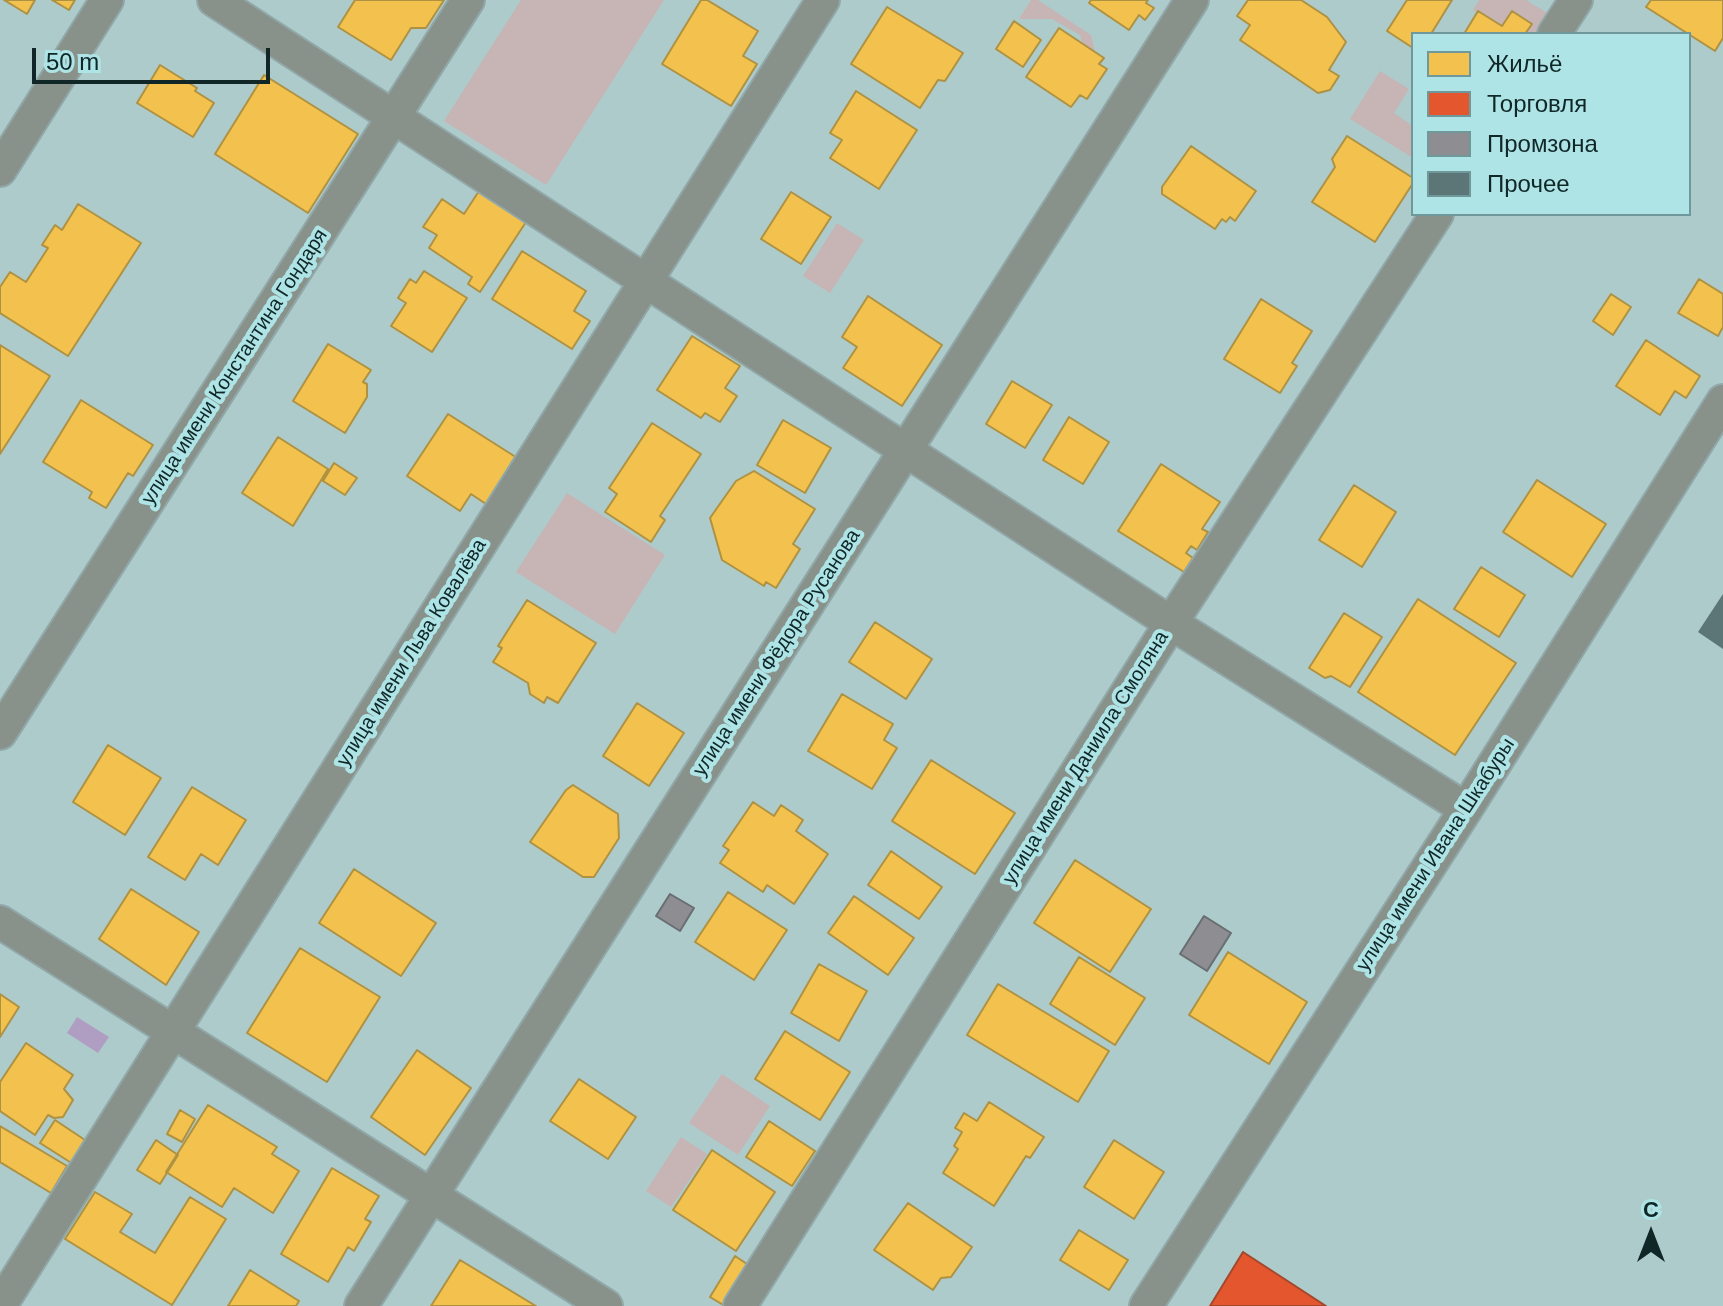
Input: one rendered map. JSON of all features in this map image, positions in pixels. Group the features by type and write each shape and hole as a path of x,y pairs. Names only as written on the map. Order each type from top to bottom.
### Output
{"street":[{"path":"0,170 107,0"},
{"path":"214,0 1171,623 1466,809"},
{"name":"улица имени Константина Гондаря","path":"0,733 468,0"},
{"name":"улица имени Льва Ковалёва","path":"0,1306 823,0"},
{"name":"улица имени Фёдора Русанова","path":"361,1306 1192,0"},
{"path":"1555,32 1576,0"},
{"name":"улица имени Даниила Смоляна","path":"740,1306 1171,623 1436,216"},
{"name":"улица имени Ивана Шкабуры","path":"1146,1306 1466,809 1723,401"},
{"path":"0,922 606,1306"}],"shaded area":[{"path":"521,0 664,0 546,185 444,121"},
{"path":"1031,0 1038,0 1091,35 1095,51 1082,43 1080,35 1052,19 1019,19"},
{"path":"1479,0 1526,0 1557,19 1548,32 1526,32 1530,25 1502,28 1473,10"},
{"path":"1380,71 1409,89 1394,113 1411,125 1411,157 1350,119"},
{"path":"837,223 864,240 830,293 803,276"},
{"path":"567,493 665,555 615,634 516,572"},
{"path":"77,1017 109,1037 98,1053 67,1033"},
{"path":"722,1074 770,1106 738,1155 689,1123"},
{"path":"681,1137 707,1154 671,1207 646,1191"}],"building: Жильё":[{"path":"4,0 35,0 27,14"},
{"path":"52,0 75,0 69,10"},
{"path":"355,0 444,0 426,28 411,28 391,60 338,27"},
{"path":"701,0 707,0 758,31 743,56 757,64 731,106 662,64"},
{"path":"1091,0 1148,0 1146,3 1154,8 1145,20 1139,15 1129,30 1089,3"},
{"path":"1248,0 1301,0 1327,17 1346,42 1329,70 1339,76 1330,90 1318,93 1240,40 1250,25 1237,16"},
{"path":"1407,0 1452,0 1432,32 1411,32 1411,47 1387,31"},
{"path":"1651,0 1723,0 1723,38 1715,51 1691,36 1691,32 1685,32 1646,7"},
{"path":"887,7 963,53 945,81 938,80 920,108 851,64"},
{"path":"1478,11 1502,26 1512,11 1532,24 1526,32 1465,32"},
{"path":"1014,21 1041,40 1023,67 996,49"},
{"path":"1059,28 1104,58 1099,64 1107,69 1087,99 1080,95 1071,107 1026,77"},
{"path":"160,65 197,88 195,91 214,103 193,137 137,103"},
{"path":"264,75 358,134 308,213 215,154"},
{"path":"856,91 917,130 879,189 830,158 842,140 830,133"},
{"path":"1347,136 1411,177 1411,186 1375,242 1312,202 1335,167 1332,159"},
{"path":"1191,146 1256,191 1235,221 1230,217 1226,222 1222,219 1215,229 1162,194 1162,187"},
{"path":"479,191 526,222 480,292 468,284 472,277 429,248 437,235 423,227 442,199 464,214"},
{"path":"791,192 831,217 801,264 761,239"},
{"path":"78,204 141,243 68,356 0,313 0,287 10,272 26,282 48,248 42,245 55,225 62,230"},
{"path":"522,251 586,291 574,311 590,321 572,349 492,299"},
{"path":"424,271 467,298 432,352 391,326 406,303 398,298 410,279 416,283"},
{"path":"1699,279 1723,294 1723,327 1718,336 1678,313"},
{"path":"1611,294 1631,307 1613,335 1593,321"},
{"path":"868,296 942,345 902,406 843,368 857,347 842,337"},
{"path":"1261,299 1312,331 1292,363 1297,366 1280,393 1224,359"},
{"path":"692,336 740,366 725,388 737,396 720,422 705,413 701,418 657,390"},
{"path":"1646,340 1700,376 1686,398 1675,391 1660,415 1616,386"},
{"path":"328,344 371,370 363,382 367,384 367,397 345,433 293,401"},
{"path":"0,345 50,376 0,454"},
{"path":"1012,381 1052,405 1025,448 986,424"},
{"path":"81,400 153,445 133,476 128,473 106,508 89,498 92,492 43,462"},
{"path":"448,414 522,461 492,508 471,494 460,511 407,476"},
{"path":"1069,417 1109,442 1083,484 1043,460"},
{"path":"783,420 831,448 805,493 757,465"},
{"path":"652,423 701,454 660,516 665,520 651,542 605,512 617,494 609,488"},
{"path":"278,437 328,469 293,526 242,493"},
{"path":"334,463 357,478 345,495 323,481"},
{"path":"1161,464 1220,502 1202,529 1208,532 1197,550 1191,546 1186,553 1193,558 1184,572 1118,531"},
{"path":"754,471 815,509 793,544 800,549 776,588 766,582 764,586 722,560 710,518 736,481"},
{"path":"1537,480 1606,524 1572,577 1503,532"},
{"path":"1354,485 1396,512 1362,567 1319,540"},
{"path":"1481,567 1525,595 1499,637 1454,609"},
{"path":"1418,599 1516,663 1455,755 1358,692"},
{"path":"527,600 596,643 558,703 547,697 544,703 530,694 528,683 493,662 502,648 498,646"},
{"path":"1344,613 1382,637 1350,687 1309,668"},
{"path":"875,622 932,659 906,699 849,662"},
{"path":"842,694 893,724 884,740 897,748 872,789 808,751"},
{"path":"637,703 684,733 649,786 603,756"},
{"path":"108,745 161,778 125,835 73,802"},
{"path":"931,760 1015,813 975,874 892,821"},
{"path":"573,785 618,814 619,838 594,877 583,877 530,842 566,790"},
{"path":"192,787 246,820 218,865 201,854 185,880 148,857"},
{"path":"753,802 774,816 781,805 803,820 796,831 828,854 794,904 767,885 763,892 720,863 729,850 723,846"},
{"path":"891,851 942,887 919,919 868,885"},
{"path":"1075,860 1151,909 1110,972 1034,923"},
{"path":"354,869 436,923 401,976 319,923"},
{"path":"131,889 199,932 166,985 99,939"},
{"path":"728,892 787,930 754,980 695,942"},
{"path":"854,896 914,938 888,975 828,933"},
{"path":"300,948 380,997 327,1082 247,1033"},
{"path":"1228,952 1307,1002 1269,1064 1189,1015"},
{"path":"1079,957 1145,998 1115,1045 1050,1004"},
{"path":"819,964 867,991 839,1041 791,1013"},
{"path":"998,984 1109,1051 1078,1102 967,1035"},
{"path":"0,994 19,1007 0,1037"},
{"path":"785,1031 850,1072 820,1120 755,1079"},
{"path":"26,1043 73,1075 64,1089 73,1100 63,1117 48,1115 35,1135 0,1111 0,1082"},
{"path":"417,1050 471,1088 425,1155 371,1117"},
{"path":"579,1079 636,1117 608,1159 550,1121"},
{"path":"989,1102 1044,1137 1030,1158 1026,1156 994,1206 943,1173 958,1149 954,1146 962,1132 955,1128 964,1113 977,1121"},
{"path":"208,1105 277,1147 272,1154 299,1171 273,1213 234,1188 222,1207 166,1172"},
{"path":"180,1110 195,1119 182,1142 167,1134"},
{"path":"55,1120 88,1142 73,1164 40,1143"},
{"path":"769,1121 815,1151 792,1186 746,1157"},
{"path":"0,1126 67,1166 51,1193 0,1162"},
{"path":"156,1140 178,1155 160,1184 137,1170"},
{"path":"1114,1140 1164,1172 1134,1219 1084,1187"},
{"path":"712,1150 775,1192 736,1251 673,1210"},
{"path":"332,1168 379,1196 365,1219 371,1222 354,1251 348,1247 328,1282 281,1254"},
{"path":"95,1192 132,1214 120,1232 155,1253 190,1197 226,1219 172,1305 65,1239"},
{"path":"908,1203 972,1247 951,1277 941,1278 933,1290 874,1250"},
{"path":"1079,1230 1128,1260 1109,1290 1060,1260"},
{"path":"735,1256 756,1270 725,1306 710,1297"},
{"path":"460,1260 536,1306 431,1306"},
{"path":"250,1270 299,1301 296,1306 228,1306"}],"building: Торговля":[{"path":"1243,1252 1326,1306 1210,1306"}],"building: Промзона":[{"path":"670,894 694,908 680,931 656,916"},
{"path":"1204,916 1231,933 1207,971 1180,954"}],"building: Прочее":[{"path":"1723,594 1723,649 1698,632"}]}
